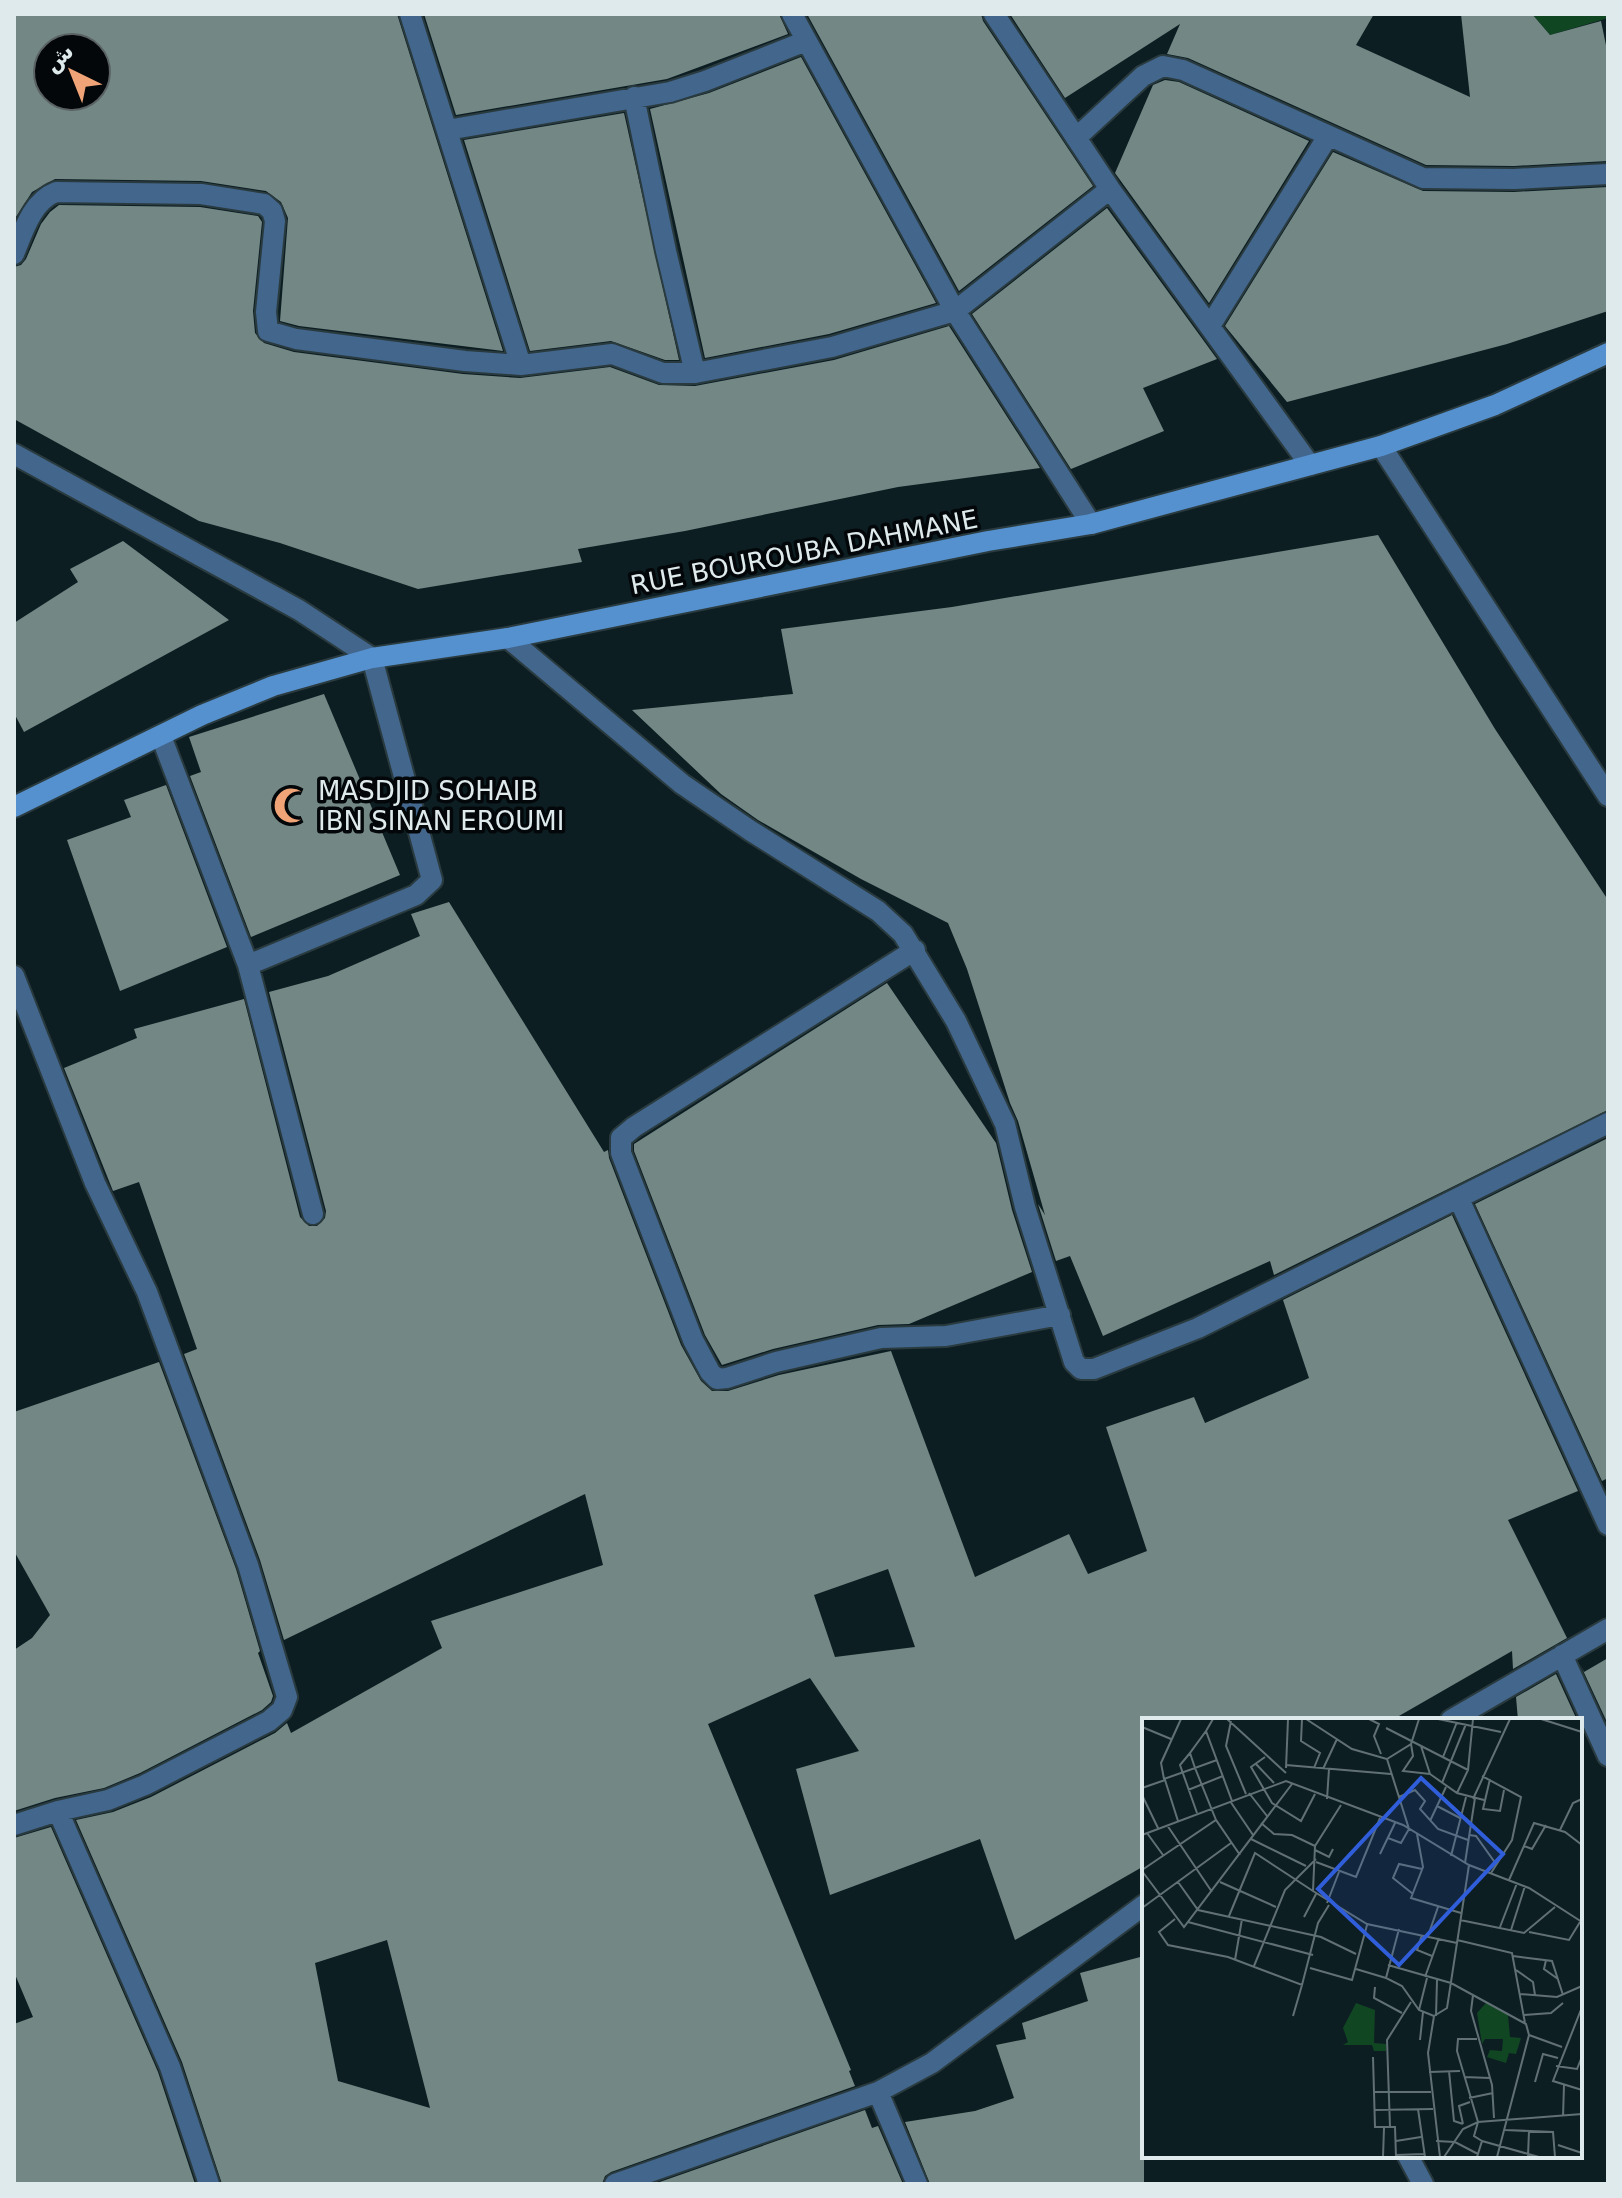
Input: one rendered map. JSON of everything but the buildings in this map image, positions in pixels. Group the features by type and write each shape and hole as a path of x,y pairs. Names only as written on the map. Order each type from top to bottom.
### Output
{"street":[{"path":"410,14 521,365"},
{"path":"792,14 955,311 1091,524"},
{"path":"994,14 1110,189 1310,465"},
{"path":"447,130 670,92 806,41"},
{"path":"1076,138 1143,76 1163,66 1183,70 1423,178 1514,179 1608,174"},
{"path":"634,97 695,373"},
{"path":"1210,326 1328,136"},
{"path":"14,254 43,197 56,192 201,194 264,204 272,211 275,221 266,312 268,331 296,339 465,361 521,365 612,354 663,373 695,373 832,347 955,311 1110,189"},
{"name":"RUE BOUROUBA DAHMANE","path":"14,807 202,715 273,686 372,658 508,638 973,544 1091,524 1381,446 1495,405 1608,353"},
{"path":"1381,446 1608,796"},
{"path":"14,454 299,610 372,658 432,880 416,895 248,965"},
{"path":"508,638 682,784 878,911 903,934 956,1021 1005,1124 1025,1207 1074,1362 1081,1369 1094,1369 1198,1328 1608,1123"},
{"path":"161,736 248,965 313,1214"},
{"path":"915,950 621,1138 621,1153 693,1340 717,1379 881,1338 946,1336 1060,1315"},
{"path":"14,976 95,1183 147,1292 248,1565 287,1697 282,1710 269,1721 145,1785 108,1800 14,1825"},
{"path":"1459,1199 1608,1525"},
{"path":"1454,1718 1608,1629"},
{"path":"1562,1655 1608,1756"},
{"path":"58,1811 170,2067 209,2184"},
{"path":"615,2184 878,2092 932,2063 1142,1906"},
{"path":"878,2092 917,2184"},
{"path":"1409,2158 1423,2184"}],"green space":[{"path":"1532,14 1608,14 1608,18 1550,35"}],"place":[{"name":"MASDJID SOHAIB IBN SINAN EROUMI","path":"292,806"}]}
